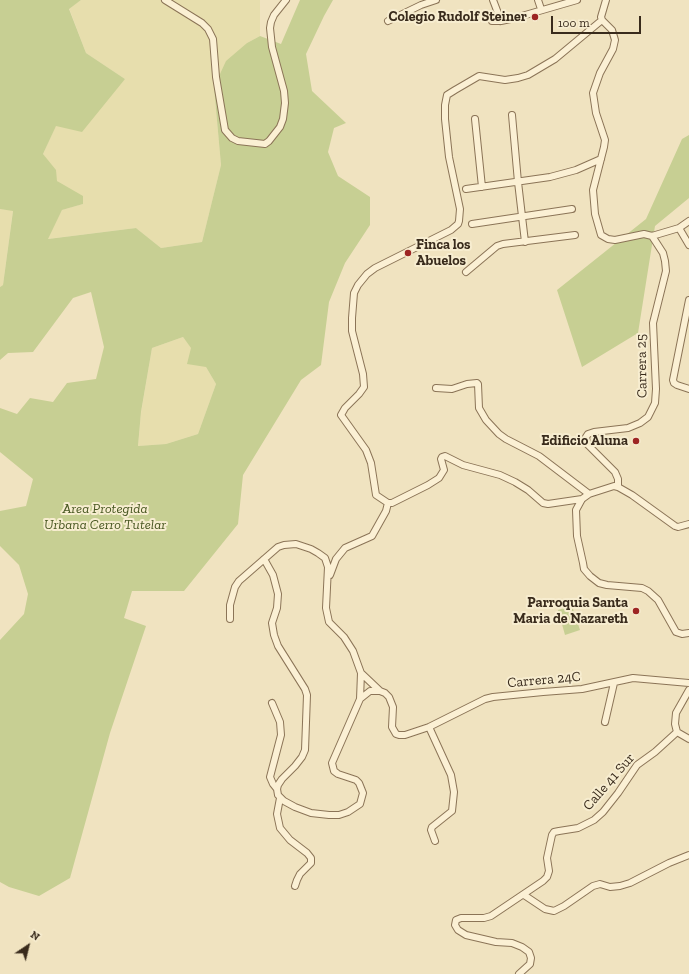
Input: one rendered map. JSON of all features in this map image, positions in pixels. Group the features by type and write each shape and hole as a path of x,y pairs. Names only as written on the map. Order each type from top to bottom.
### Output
{"street":[{"path":"165,0 202,23 208,29 213,39 216,77 225,130 232,138 238,141 265,144 280,127 283,118 284,91 272,46 270,28 274,15 286,0"},
{"path":"388,21 421,5 436,0"},
{"path":"493,0 501,21"},
{"path":"538,0 541,9"},
{"path":"492,21 501,21 577,0"},
{"path":"606,0 602,12 602,20 612,30 615,40 613,49 600,73 593,93 596,113 605,140 592,196 601,235 608,239 615,240 637,234 647,234 652,236 679,228 689,221"},
{"path":"582,499 548,504 543,503 528,490 515,482 500,475 463,464 445,456 442,457 441,460 444,470 439,478 392,503 388,503 376,495 371,463 366,450 341,415 345,408 360,394 364,386 363,374 352,331 352,318 356,289 361,281 375,268 451,230 458,224 460,209 450,157 445,119 445,105 448,96 455,90 479,76 505,80 528,76 555,59 602,20"},
{"path":"512,114 525,242"},
{"path":"475,118 482,187"},
{"path":"466,189 534,180 564,174 601,159"},
{"path":"472,224 572,210"},
{"path":"679,228 689,245"},
{"path":"466,272 497,246 575,234"},
{"name":"Carrera 25","path":"618,487 618,477 615,472 587,444 586,437 588,434 594,432 628,428 640,423 648,417 655,403 656,389 653,322 666,271 663,253 652,236"},
{"path":"689,300 673,380 677,385 689,389"},
{"path":"436,388 452,389 467,384 477,383 479,408 486,420 499,434 539,456 588,494"},
{"path":"689,524 678,527 672,524 632,495 614,486 588,494 582,499 576,510 577,536 584,569 590,576 599,583 607,585 631,586 648,591 658,600 676,632 682,634 689,633"},
{"path":"328,582 333,565 342,552 349,545 372,536 386,511 388,503"},
{"path":"230,619 230,604 235,587 270,553 284,545 294,544 304,546 325,558 328,567 326,608 329,622 344,637 353,651 361,673 360,699 332,763 334,771 338,774 356,780 359,783 363,793 360,804 348,812 339,815 311,813 295,807 280,798"},
{"path":"264,559 273,575 278,594 278,604 272,623 274,635 278,646 305,689 307,695 305,750 295,766 282,779 277,789"},
{"path":"361,673 380,691"},
{"name":"Carrera 24C","path":"380,691 385,693 392,702 392,727 399,735 408,734 429,727 489,698 582,689 633,678 689,683"},
{"path":"605,722 614,683"},
{"path":"689,690 676,713 675,724 677,732 689,738"},
{"path":"360,699 370,691 380,691"},
{"path":"272,703 280,722 281,735 270,777 280,798 277,814 280,828 290,840 311,858 311,863 300,874 296,880 295,886"},
{"path":"429,727 451,775 454,792 452,811 432,827 435,841"},
{"name":"Calle 41 Sur","path":"519,974 530,964 531,958 529,952 512,943 496,942 466,935 458,930 455,925 456,920 461,918 484,918 491,916 524,895 547,877 549,871 548,858 552,835 554,832 578,828 594,820 603,812 618,793 638,764 655,752 677,732"},
{"path":"524,895 545,909 554,911 593,886 600,884 610,887 630,883 669,863 689,855"}],"shaded area":[{"path":"81,0 260,0 260,36 247,43 214,87 221,165 202,242 161,248 136,228 47,239 62,210 83,204 57,181 43,154 56,125 125,79 86,53 69,8"},
{"path":"0,209 13,210 3,285 0,287"},
{"path":"183,337 206,367 216,384 198,434 166,444 138,446 141,413 152,348"}],"green space":[{"name":"Area Protegida Urbana Cerro Tutelar","path":"0,0 81,0 69,9 86,53 125,79 82,132 56,126 43,154 56,170 57,181 83,196 83,204 62,210 48,239 136,228 161,248 202,242 221,165 214,87 226,61 247,43 260,36 281,44 300,0 333,0 306,54 312,91 346,123 334,128 328,152 338,176 370,197 370,225 345,263 329,302 321,365 301,380 243,475 238,524 184,591 132,591 124,618 146,626 110,733 70,878 39,896 9,887 0,882 0,640 24,614 28,594 19,565 0,546 0,511 26,506 33,479 0,452 0,408 17,414 30,398 53,402 67,383 96,379 104,347 91,292 73,298 33,352 8,353 0,360 0,287 3,285 13,211 0,209","holes":["183,337 191,348 187,364 206,367 216,384 198,434 166,444 138,446 141,412 152,348"]},
{"path":"689,135 689,198 655,226 638,333 582,367 557,290 646,219 682,139"},
{"path":"572,606 580,630 565,635 558,610"}],"place":[{"name":"Colegio Rudolf Steiner","path":"535,17"},
{"name":"Finca los Abuelos","path":"408,253"},
{"name":"Edificio Aluna","path":"636,441"},
{"name":"Parroquia Santa Maria de Nazareth","path":"636,611"}]}
